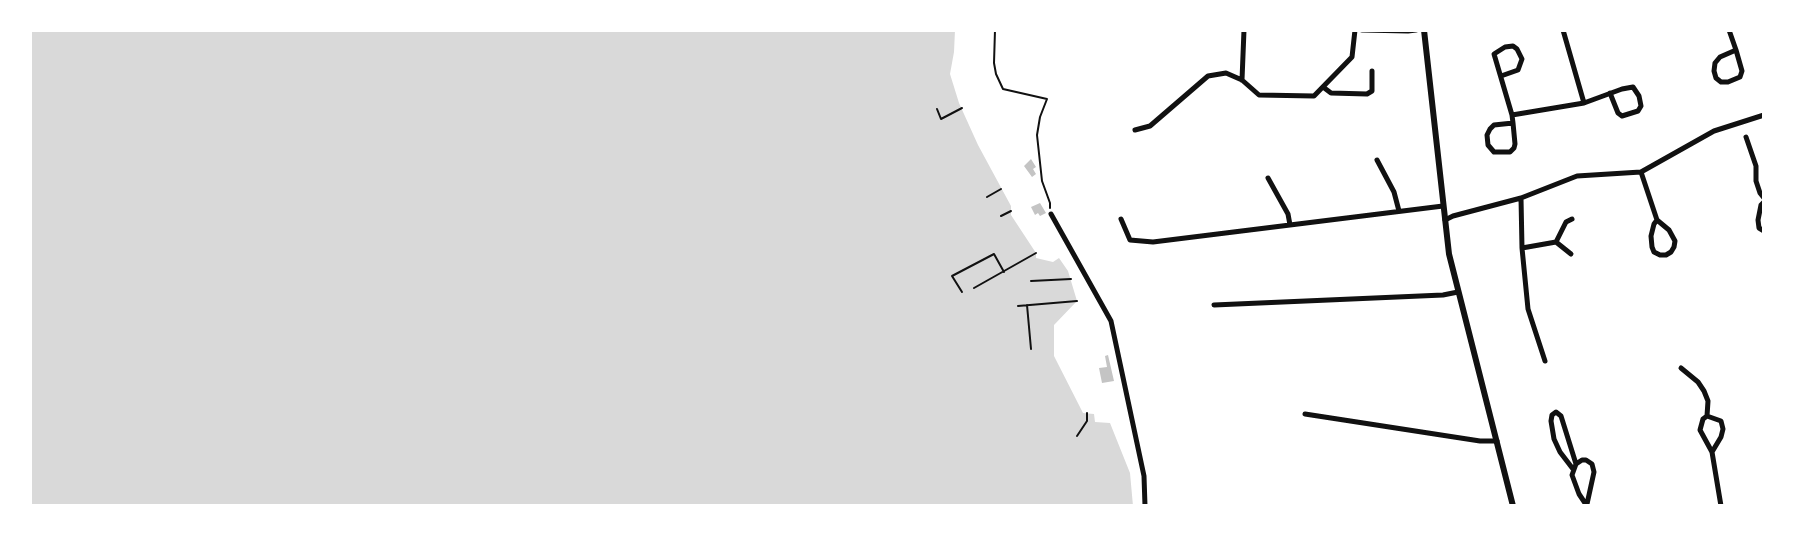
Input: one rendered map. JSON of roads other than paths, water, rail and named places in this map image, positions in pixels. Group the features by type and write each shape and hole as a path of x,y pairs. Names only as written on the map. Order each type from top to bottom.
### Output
{"street":[{"path":"1242,80 1244,30"},
{"path":"1135,130 1150,126 1208,76 1226,73 1242,80 1259,95 1314,96 1352,57 1355,30"},
{"path":"1362,30 1416,30"},
{"path":"1424,30 1448,254 1513,506"},
{"path":"1563,30 1584,103"},
{"path":"1729,30 1736,50 1742,71 1740,77 1721,82 1716,78 1715,63 1720,57 1736,50"},
{"path":"1501,76 1518,70 1522,59 1517,48 1505,47 1494,54 1512,115 1513,123 1515,144 1510,152 1494,152 1488,145 1490,130 1494,125 1513,123"},
{"path":"1323,87 1331,93 1367,94 1372,91 1372,71"},
{"path":"1512,115 1584,103 1610,93 1633,87 1639,96 1638,111 1622,116 1618,113 1610,93"},
{"path":"1445,220 1521,198 1577,176 1641,172 1714,131 1764,115"},
{"path":"1746,137 1756,166 1756,181 1764,200 1758,220 1759,228 1764,231"},
{"path":"1377,160 1394,192 1399,212"},
{"path":"1641,172 1657,220 1669,230 1675,241 1671,252 1666,255 1654,252 1652,247 1651,236 1657,220"},
{"path":"1268,178 1288,214 1290,225"},
{"path":"1521,198 1522,248 1528,309 1545,361"},
{"path":"1121,219 1130,240 1153,242 1443,206"},
{"path":"1051,214 1111,321 1144,475 1145,506"},
{"path":"1556,242 1566,222 1572,219"},
{"path":"1522,248 1556,242 1571,254"},
{"path":"1214,305 1443,295 1458,292"},
{"path":"1681,368 1698,382 1708,401 1707,416 1703,419 1700,430 1712,452 1721,506"},
{"path":"1556,412 1561,416 1575,467 1560,452 1553,439 1551,421 1556,412"},
{"path":"1305,414 1480,441 1497,441"},
{"path":"1707,416 1721,421 1723,429 1712,452"},
{"path":"1582,460 1592,464 1594,472 1587,505 1579,494 1572,475 1582,460"}]}
